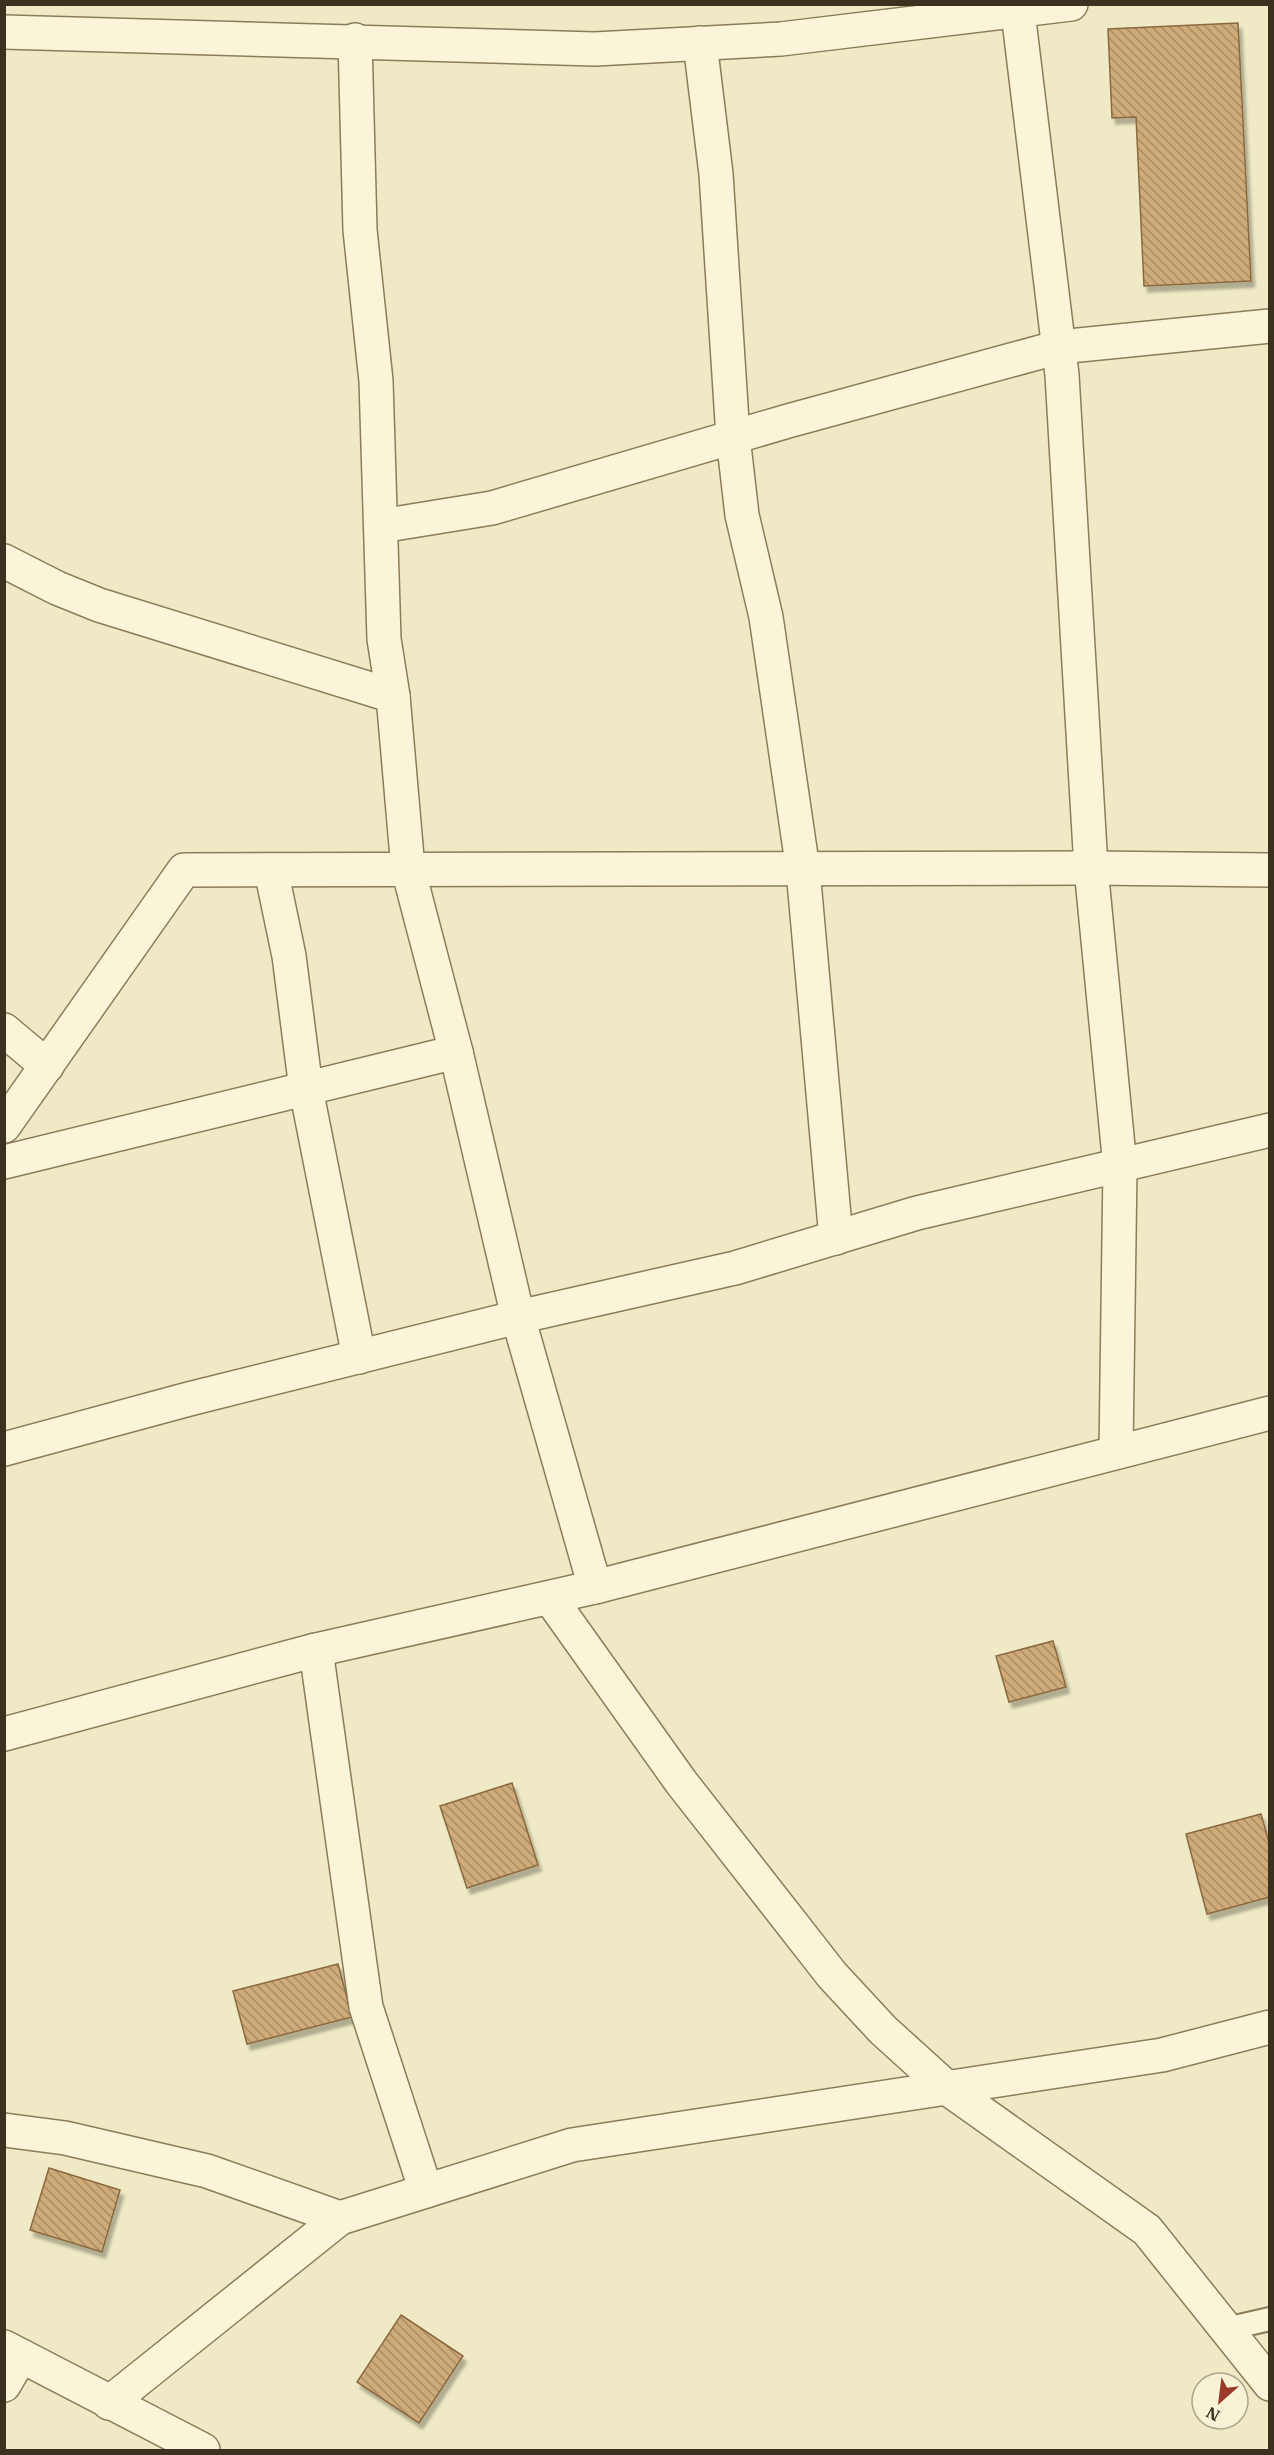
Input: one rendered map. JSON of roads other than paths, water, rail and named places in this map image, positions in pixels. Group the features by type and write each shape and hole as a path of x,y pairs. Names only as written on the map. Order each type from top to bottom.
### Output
{"street":[{"path":"4,32 355,40 595,49 781,39 1071,4"},
{"path":"1018,9 1059,347 1091,868 1120,1167 1116,1451"},
{"path":"355,40 360,230 376,381 384,639 393,696 408,869 456,1052 518,1317 595,1587"},
{"path":"700,43 716,174 733,437 742,515 766,617 803,870 836,1238"},
{"path":"381,526 492,508 733,437 1059,347 1269,326"},
{"path":"4,561 57,588 99,605 393,696"},
{"path":"4,1126 184,870 1091,868 1269,870"},
{"path":"271,870 289,956 306,1089 358,1357"},
{"path":"4,1030 47,1066"},
{"path":"4,1162 456,1052"},
{"path":"4,1449 189,1399 518,1317 735,1268 917,1213 1120,1167 1269,1130"},
{"path":"4,1734 316,1650 595,1587 1269,1413"},
{"path":"550,1598 681,1782 832,1975 883,2030 947,2088 1147,2230 1269,2384"},
{"path":"316,1650 366,2007 426,2191"},
{"path":"109,2403 340,2218 572,2145 1162,2055 1269,2027"},
{"path":"4,2130 65,2138 207,2171 340,2218"},
{"path":"4,2385 13,2352 202,2451"}],"lane":[{"path":"1226,2329 1269,2319"}]}
